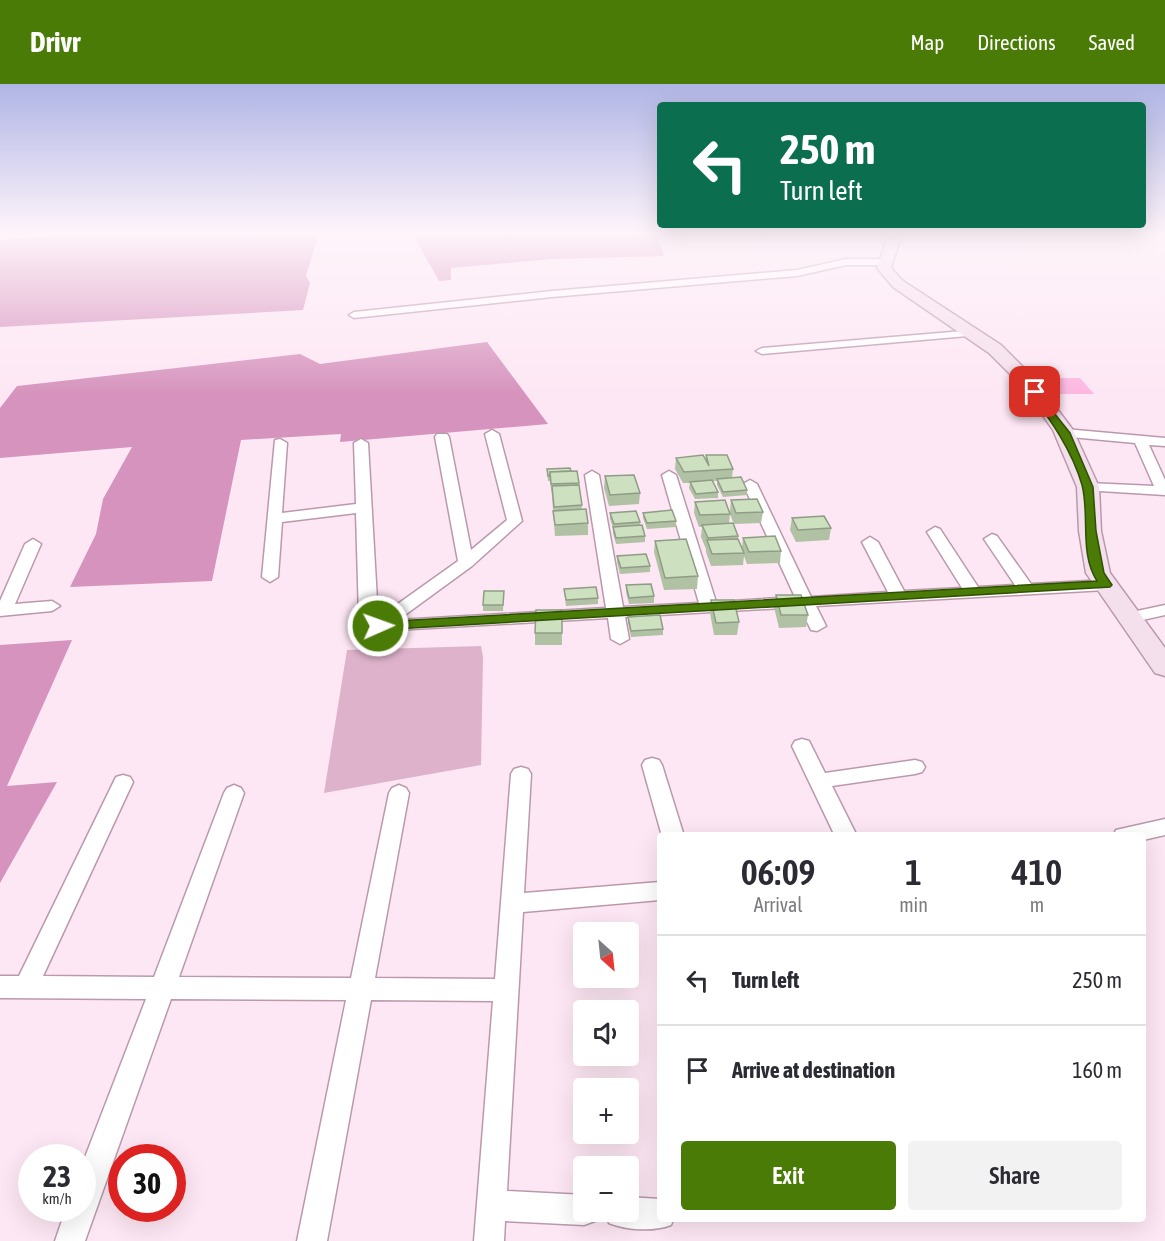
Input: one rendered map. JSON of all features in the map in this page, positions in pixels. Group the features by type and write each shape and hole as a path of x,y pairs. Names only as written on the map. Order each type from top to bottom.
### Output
{"street":[{"path":"354,315 634,287"},
{"path":"903,287 975,333 1027,381 1065,433 1088,487 1090,531 1098,573 1165,667"},
{"path":"762,351 975,333"},
{"path":"1065,433 1165,442"},
{"path":"378,626 465,563 515,521 492,434"},
{"path":"442,437 465,563"},
{"path":"1088,487 1164,491 1141,441"},
{"path":"270,576 280,443"},
{"path":"361,443 368,618 378,626 1106,585"},
{"path":"592,475 620,639"},
{"path":"669,475 709,608"},
{"path":"750,484 817,626"},
{"path":"274,518 362,508"},
{"path":"935,532 973,592"},
{"path":"992,539 1026,589"},
{"path":"870,542 898,596"},
{"path":"2,611 33,544"},
{"path":"2,611 52,606"},
{"path":"1129,618 1165,610"},
{"path":"802,746 844,832"},
{"path":"652,765 672,832"},
{"path":"819,781 915,767"},
{"path":"489,1241 521,774"},
{"path":"26,987 123,782"},
{"path":"96,1170 234,793"},
{"path":"312,1241 363,989 399,793"},
{"path":"1142,832 1165,827"},
{"path":"512,903 657,891"},
{"path":"0,987 506,990"},
{"path":"492,1205 573,1209"},
{"path":"639,1213 657,1214"},
{"path":"70,1241 77,1222"}],"shaded area":[{"path":"0,287 309,287 303,310 0,327"},
{"path":"487,342 548,424 340,442 341,434 241,440 212,581 70,587 96,534 103,499 132,447 0,458 0,408 17,386 300,354 320,364"},
{"path":"1039,378 1080,378 1094,394 1054,394"},
{"path":"72,640 7,786 57,782 0,883 0,645"},
{"path":"481,646 483,657 481,765 324,793 347,650"}],"building":[{"path":"703,455 709,466 706,455 727,455 733,469 684,472 676,458"},
{"path":"570,468 571,471 550,472 548,476 547,469"},
{"path":"577,471 579,483 551,484 550,472"},
{"path":"634,475 640,493 610,495 605,476"},
{"path":"741,477 747,490 723,492 717,479"},
{"path":"712,480 718,492 696,494 690,482"},
{"path":"579,485 582,505 554,507 552,486"},
{"path":"757,499 763,512 736,513 731,500"},
{"path":"725,500 730,514 700,515 695,502"},
{"path":"586,509 588,523 555,525 553,511"},
{"path":"672,510 676,521 647,523 643,513"},
{"path":"636,511 640,522 614,524 610,513"},
{"path":"824,516 831,528 798,530 792,518"},
{"path":"733,523 738,536 708,538 702,525"},
{"path":"642,525 645,536 616,538 613,527"},
{"path":"775,536 781,551 749,552 743,538"},
{"path":"686,539 698,576 665,578 655,541"},
{"path":"738,539 744,553 712,554 707,540"},
{"path":"646,554 650,566 621,568 617,556"},
{"path":"651,584 654,596 629,598 626,585"},
{"path":"596,587 598,598 566,600 564,589"},
{"path":"484,591 504,591 503,605 483,605"},
{"path":"776,595 801,595 808,615 781,615"},
{"path":"711,600 734,600 739,622 716,623"},
{"path":"536,610 562,610 562,633 535,633"},
{"path":"660,615 663,629 631,631 628,617"}],"route":[{"path":"378,626 484,622 805,601 1106,585 1098,573 1090,531 1088,487 1065,433 1035,392"}]}
